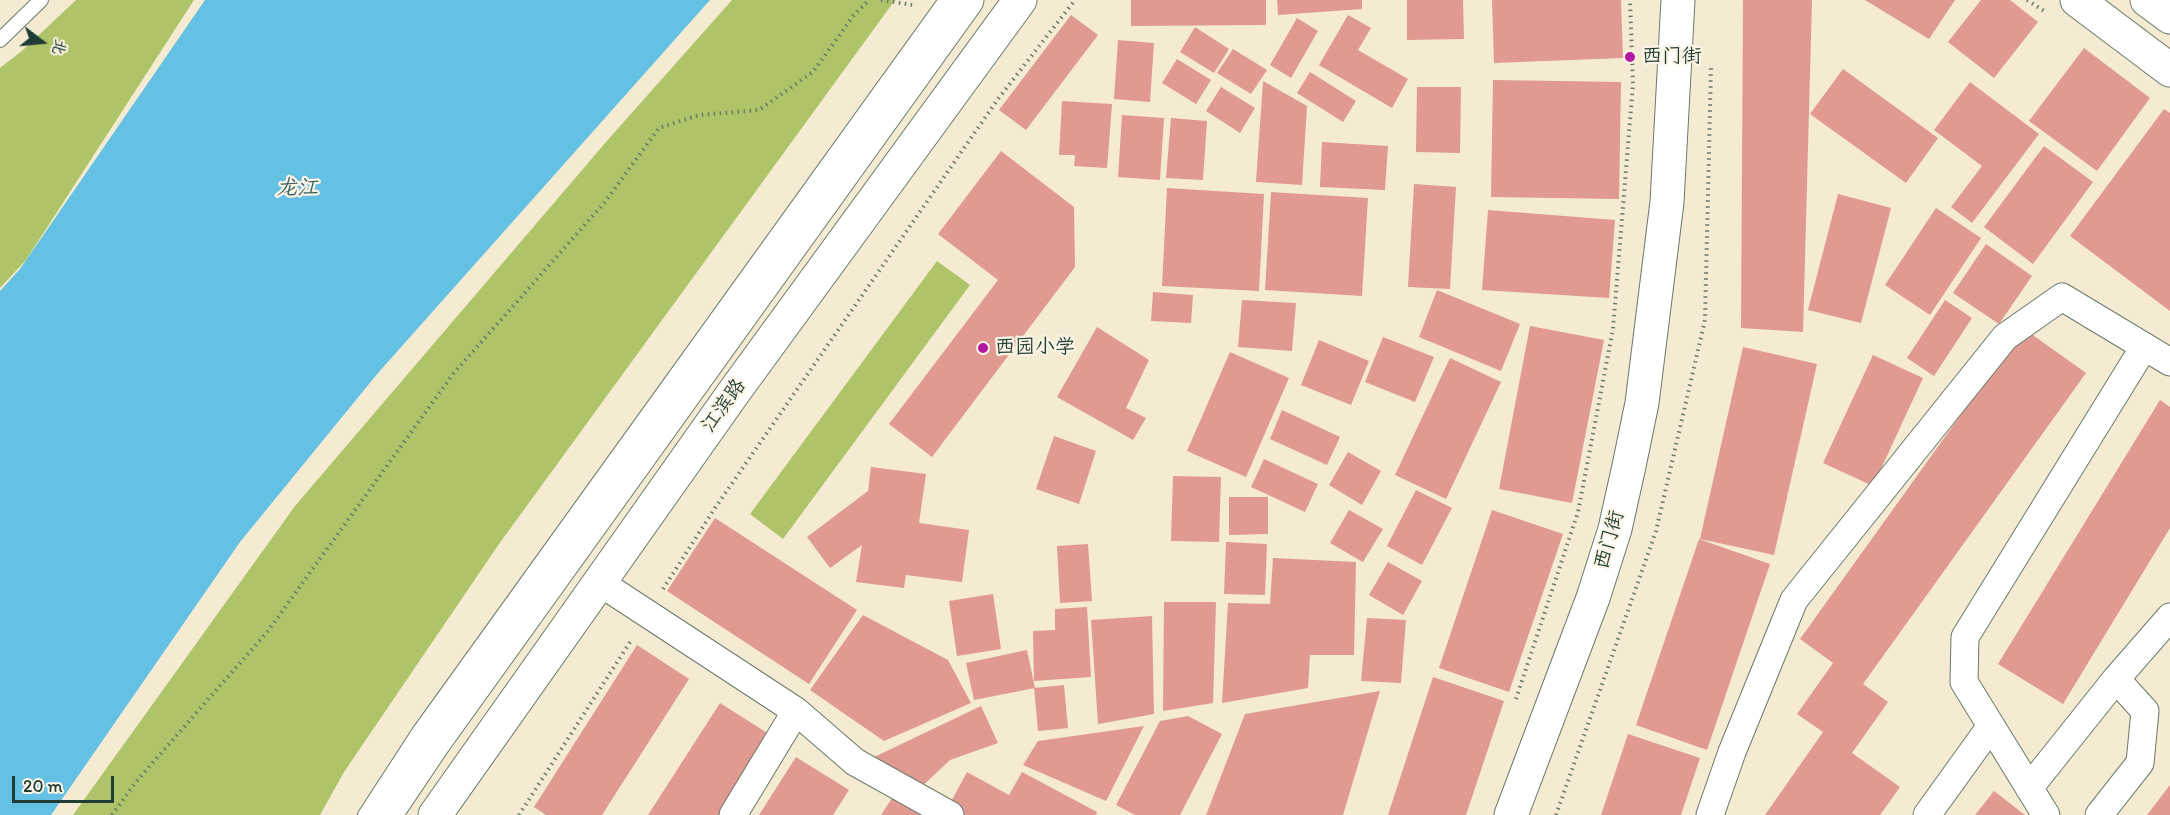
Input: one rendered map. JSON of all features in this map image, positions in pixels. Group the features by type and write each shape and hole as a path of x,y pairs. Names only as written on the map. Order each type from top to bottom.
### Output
{"main road":[{"name":"江滨路","path":"385,815 447,723 967,0"},
{"name":"江滨路","path":"435,815 741,382 1020,0"},
{"name":"西门街","path":"1511,815 1593,598 1615,529 1642,403 1667,202 1678,0"},
{"path":"2077,0 2170,70"},
{"path":"2146,0 2170,17"}],"street":[{"path":"1710,815 1732,752 1794,600 2005,337 2062,297 2170,363"},
{"path":"2046,815 1964,682 1965,637 2144,347"},
{"path":"599,582 796,711 855,762 950,815"},
{"path":"2029,788 2116,679 2170,617"},
{"path":"2099,815 2140,763 2145,711 2116,679"},
{"path":"733,815 796,711"},
{"path":"1927,815 1991,726"}],"lane":[{"path":"0,40 41,0"},
{"path":"365,815 433,713 946,0"}],"path":[{"path":"112,815 135,783 268,631 453,374 605,202 659,128 699,115 759,110 813,72 853,16 869,0"},
{"path":"519,815 715,508 978,128 1076,0"},
{"path":"1514,703 1578,512 1613,329 1633,84 1630,0"}],"green space":[{"path":"76,0 194,0 26,260 0,288 0,68 23,50"},
{"path":"732,0 895,0 499,544 344,772 320,815 73,815 295,506 606,142"},
{"path":"937,261 970,285 783,539 750,514"}],"water":[{"name":"龙江","path":"205,0 710,0 378,373 240,542 51,815 0,815 0,291 20,269"}],"building":[{"path":"1131,0 1266,0 1266,25 1131,26"},
{"path":"1277,0 1362,0 1362,9 1278,15"},
{"path":"1407,0 1463,0 1464,39 1407,40"},
{"path":"1492,0 1621,0 1623,58 1494,63"},
{"path":"1743,0 1812,0 1803,332 1741,328"},
{"path":"1865,0 1955,0 1929,39"},
{"path":"1981,0 2010,0 2038,22 1994,78 1948,42"},
{"path":"1071,15 1098,35 1026,130 999,110"},
{"path":"1348,15 1371,28 1358,50 1408,79 1392,108 1319,65"},
{"path":"1297,18 1318,31 1291,78 1270,65"},
{"path":"1195,27 1229,49 1214,73 1180,52"},
{"path":"1118,40 1154,43 1150,102 1114,99"},
{"path":"2084,48 2150,98 2097,171 2029,121"},
{"path":"1233,49 1267,70 1251,94 1217,73"},
{"path":"1177,59 1211,80 1196,104 1162,83"},
{"path":"1843,69 1938,138 1906,183 1810,114"},
{"path":"1310,72 1356,101 1343,122 1297,93"},
{"path":"1493,80 1621,82 1619,199 1491,197"},
{"path":"1263,81 1307,106 1302,185 1256,182"},
{"path":"1970,82 2039,134 1972,223 1951,207 1982,166 1934,130"},
{"path":"1221,87 1255,108 1240,133 1206,111"},
{"path":"1417,87 1461,87 1460,153 1416,152"},
{"path":"1062,101 1112,104 1107,168 1074,166 1075,155 1059,155"},
{"path":"2164,109 2170,113 2170,311 2070,236"},
{"path":"1122,115 1164,118 1160,180 1118,177"},
{"path":"1171,118 1207,121 1203,180 1166,178"},
{"path":"1322,142 1388,146 1385,190 1320,187"},
{"path":"2044,146 2093,182 2033,264 1984,227"},
{"path":"1001,151 1074,207 1075,267 932,457 889,424 998,280 938,234"},
{"path":"1414,184 1456,187 1450,289 1408,287"},
{"path":"1167,188 1264,194 1259,291 1162,286"},
{"path":"1271,192 1368,198 1362,296 1265,290"},
{"path":"1838,194 1891,208 1861,323 1808,310"},
{"path":"1936,208 1981,238 1930,315 1885,285"},
{"path":"1488,210 1615,220 1609,298 1482,290"},
{"path":"1986,244 2032,276 1999,324 1953,293"},
{"path":"1437,290 1520,324 1501,371 1419,337"},
{"path":"1153,292 1193,295 1191,323 1151,321"},
{"path":"1242,300 1296,303 1292,351 1238,347"},
{"path":"1945,300 1972,318 1934,376 1907,358"},
{"path":"1530,326 1604,340 1572,503 1499,489"},
{"path":"1097,327 1149,360 1126,408 1146,418 1133,440 1057,397"},
{"path":"2023,328 2086,373 1863,684 1888,702 1852,753 1900,787 1880,815 1765,815 1823,732 1797,714 1833,663 1800,639"},
{"path":"1383,337 1434,357 1415,402 1365,382"},
{"path":"1319,340 1369,361 1351,405 1301,385"},
{"path":"1743,347 1817,364 1774,555 1700,539"},
{"path":"1230,352 1289,378 1246,477 1187,451"},
{"path":"1873,355 1923,378 1873,486 1823,463"},
{"path":"1450,358 1501,382 1446,499 1395,475"},
{"path":"2160,400 2170,407 2170,528 2063,704 1998,664"},
{"path":"1282,410 1340,437 1327,465 1270,439"},
{"path":"1054,436 1096,451 1079,504 1036,489"},
{"path":"1348,452 1381,471 1362,505 1329,485"},
{"path":"1264,459 1318,484 1305,512 1251,487"},
{"path":"871,467 926,474 919,523 969,530 962,582 906,575 904,588 856,582 862,545 830,568 807,537 868,491"},
{"path":"1173,476 1221,477 1219,542 1171,541"},
{"path":"1416,490 1452,508 1422,565 1387,546"},
{"path":"1229,497 1268,497 1268,534 1229,535"},
{"path":"1349,510 1383,529 1363,562 1330,543"},
{"path":"1492,510 1563,534 1509,692 1439,668"},
{"path":"715,518 857,610 809,684 667,591"},
{"path":"1699,539 1770,564 1707,750 1636,725"},
{"path":"1226,542 1267,544 1265,595 1224,594"},
{"path":"1088,544 1092,601 1060,603 1057,546"},
{"path":"1273,558 1356,562 1354,655 1310,655 1308,688 1222,703 1228,603 1270,604"},
{"path":"1388,562 1422,581 1403,615 1369,595"},
{"path":"993,594 1001,649 957,656 949,601"},
{"path":"1164,602 1216,602 1213,703 1163,711"},
{"path":"1087,607 1091,677 1034,681 1033,631 1055,630 1055,609"},
{"path":"863,615 948,660 971,703 884,741 810,690"},
{"path":"1152,616 1154,714 1098,724 1091,620"},
{"path":"1367,618 1406,620 1401,683 1361,681"},
{"path":"637,645 689,679 602,815 546,815 534,807"},
{"path":"1027,650 1035,688 974,700 966,663"},
{"path":"1433,677 1504,701 1466,815 1388,815"},
{"path":"1064,685 1068,728 1038,731 1034,688"},
{"path":"1380,691 1343,815 1206,815 1245,714"},
{"path":"720,703 772,736 722,815 648,815"},
{"path":"981,706 998,743 950,760 917,791 870,759"},
{"path":"1188,716 1222,734 1180,815 1135,815 1116,805 1160,721"},
{"path":"1144,726 1106,801 1023,765 1038,741"},
{"path":"1628,734 1700,758 1681,815 1601,815"},
{"path":"796,757 849,790 833,815 759,815"},
{"path":"967,772 1009,795 1022,772 1097,812 1096,815 963,815 948,807"},
{"path":"2170,785 2170,815 2147,815"},
{"path":"1994,791 2025,815 1975,815"},
{"path":"896,792 932,815 881,815"}],"place":[{"name":"西门街","path":"1630,57"},
{"name":"西园小学","path":"983,348"}]}
